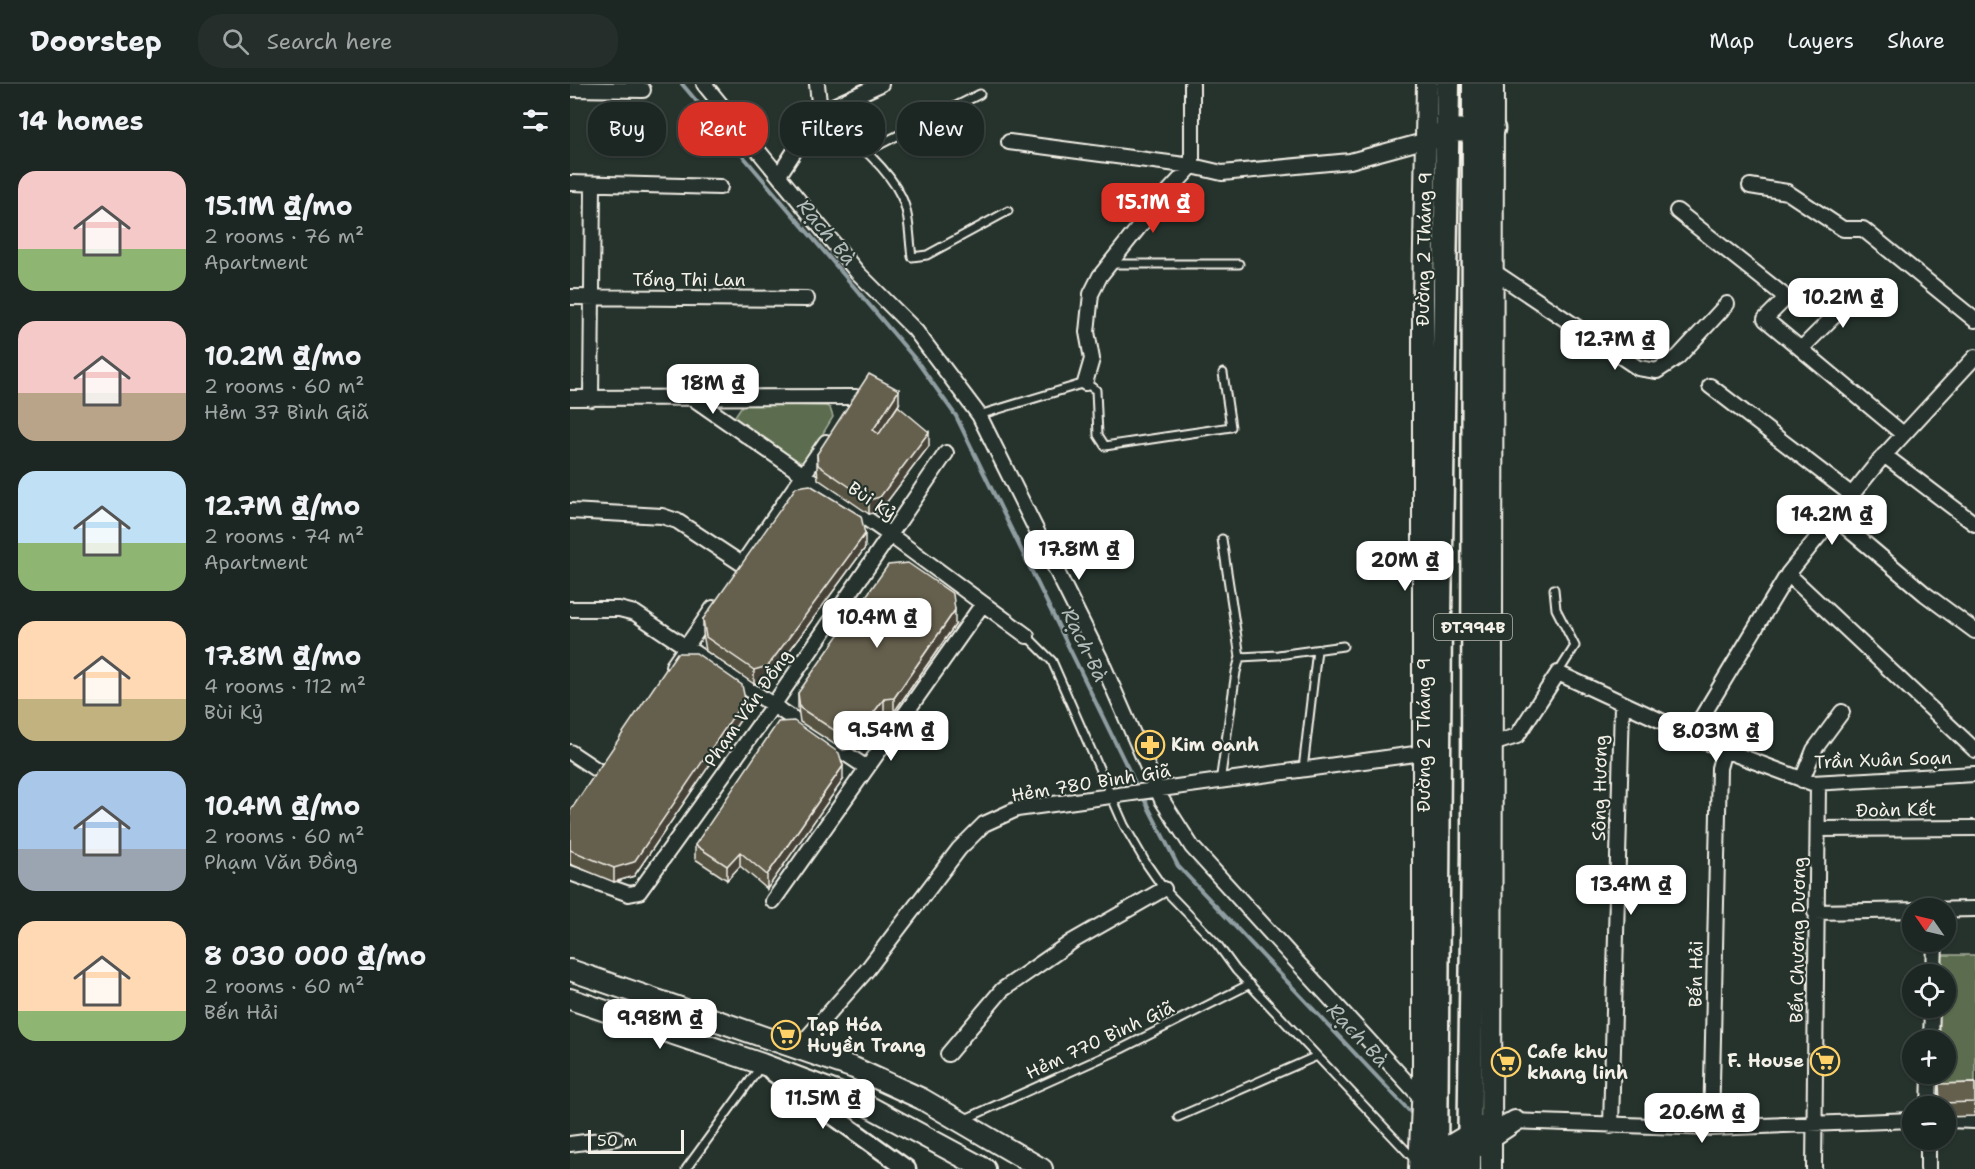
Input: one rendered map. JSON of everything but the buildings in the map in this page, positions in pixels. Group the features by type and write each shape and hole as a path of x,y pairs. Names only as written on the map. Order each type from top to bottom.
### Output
{"main road":[{"name":"Đường 2 Tháng 9","path":"1427,84 1423,300 1432,674 1422,753 1423,1100 1427,1166"},
{"name":"Đường 2 Tháng 9","path":"1427,1166 1432,674 1448,84"},
{"name":"ĐT.994B","path":"1474,84 1484,129 1493,271 1482,681 1492,744 1478,1142"},
{"name":"ĐT.994B","path":"1491,1169 1478,1142 1484,129 1493,84"},
{"path":"1427,140 1448,131 1484,129"},
{"path":"570,970 864,1072 922,1099 1042,1169"},
{"path":"570,999 762,1064 855,1099 985,1169"},
{"path":"1427,1166 1478,1142 1515,1121"}],"street":[{"path":"704,84 858,272 915,330 979,415 1100,658 1157,789 1192,847 1423,1100"},
{"path":"817,84 819,102"},
{"path":"842,102 881,84"},
{"path":"1085,383 1092,359 1087,332 1091,294 1109,264 1192,166 1192,84"},
{"path":"570,89 644,90"},
{"path":"1009,142 1192,166 1222,173 1350,161 1427,140"},
{"path":"779,175 791,156"},
{"path":"570,183 720,187"},
{"path":"591,399 590,297 593,184"},
{"path":"1750,186 1787,192 1843,230 1863,229 1975,320"},
{"path":"1677,211 1782,294 1783,301 1765,319 1903,434"},
{"path":"1493,271 1638,368 1657,371 1678,357 1727,304"},
{"path":"1801,349 1863,287"},
{"name":"Tống Thị Lan","path":"570,297 807,299"},
{"path":"1691,735 1788,574 1884,455 1975,357"},
{"path":"1710,386 1852,495"},
{"path":"570,398 856,398"},
{"name":"Bùi Kỷ","path":"694,399 890,535 1027,636"},
{"path":"570,511 662,516 677,521 739,569 836,427"},
{"name":"Phạm Văn Đồng","path":"570,873 629,894 639,892 774,704 946,453"},
{"path":"1884,455 1975,524"},
{"path":"1835,518 1925,594 1975,631"},
{"path":"1788,574 1975,750"},
{"path":"667,674 718,600"},
{"path":"773,900 982,605"},
{"path":"570,609 619,609 635,613 687,645 867,768"},
{"path":"1492,744 1517,736 1558,673"},
{"name":"Trần Xuân Soạn","path":"1558,673 1724,750 1802,780 1818,783 1975,774"},
{"name":"Sông Hương","path":"1611,1126 1622,704"},
{"path":"1802,780 1814,750 1842,712"},
{"name":"Bến Hải","path":"1711,1128 1719,768 1724,750"},
{"path":"570,752 600,772"},
{"name":"Hẻm 780 Bình Giã","path":"798,1048 867,970 959,849 984,824 1017,809 1422,753"},
{"name":"Bến Chương Dương","path":"1814,1169 1818,783"},
{"name":"Đoàn Kết","path":"1818,829 1975,828"},
{"path":"948,1054 1002,990 1072,941 1164,889"},
{"path":"1956,909 1975,909"},
{"path":"1815,912 1902,910"},
{"path":"762,1064 907,1169"},
{"path":"1515,1121 1711,1128 1902,1120"},
{"path":"1956,1120 1975,1121"},
{"path":"570,1144 616,1138"},
{"path":"1928,1150 1928,1169"}],"lane":[{"path":"885,142 980,94"},
{"path":"869,156 892,180 902,198 912,256 927,255 1008,211"},
{"path":"1109,264 1239,264"},
{"path":"979,415 1085,383 1096,390 1098,435 1105,446 1231,427 1223,373"},
{"path":"1220,782 1240,657 1222,539"},
{"path":"1554,589 1556,609 1575,646 1558,673"},
{"path":"1027,636 1052,661 1124,825 1164,889 1317,1056 1427,1166"},
{"path":"1240,657 1343,646"},
{"path":"1303,769 1317,650"},
{"name":"Hẻm 770 Bình Giã","path":"961,1121 1121,1049 1250,984"},
{"path":"1178,1117 1317,1056"},
{"path":"686,1169 762,1064"}],"green space":[{"path":"743,404 826,406 830,408 833,417 805,463 793,460 733,419"},
{"path":"1933,955 1975,955 1975,1094 1933,1095 1933,1084 1956,1084 1956,1030 1933,1030 1933,1018 1956,1018 1956,964 1933,964"}],"waterway":[{"name":"Rạch Bà","path":"682,84 916,360 956,416 1138,789"},
{"name":"Rạch Bà","path":"1142,795 1178,866 1415,1117"}],"place":[{"name":"Kim oanh","path":"1150,745"},
{"name":"Tạp Hóa Huyền Trang","path":"786,1035"},
{"name":"F. House","path":"1825,1061"},
{"name":"Cafe khu khang linh","path":"1506,1062"}]}
